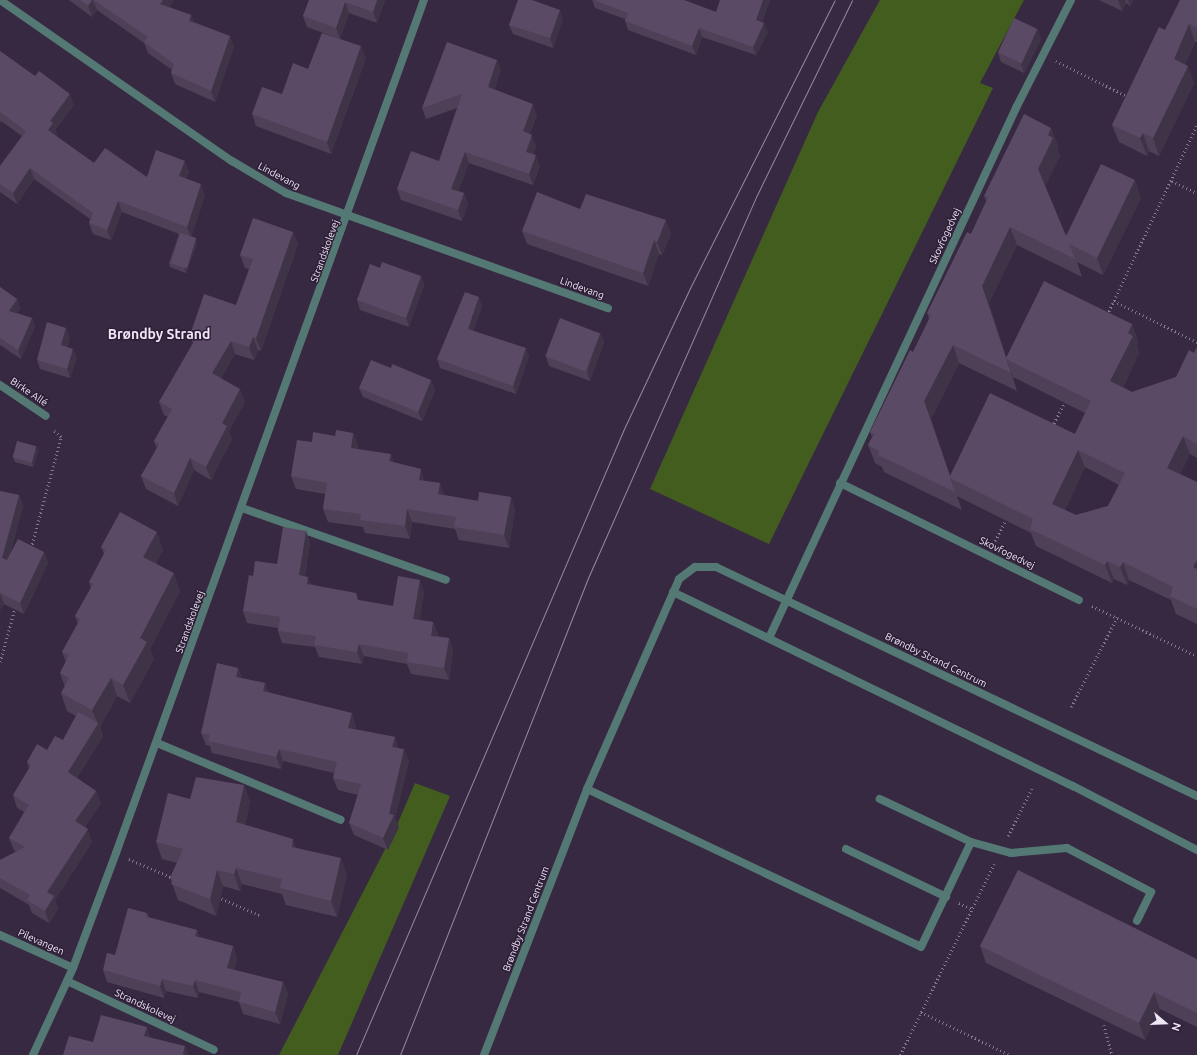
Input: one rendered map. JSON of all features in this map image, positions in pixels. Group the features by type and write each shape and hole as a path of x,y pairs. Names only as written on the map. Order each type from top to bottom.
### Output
{"street":[{"name":"Lindevang","path":"0,0 232,161 286,193 608,308"},
{"name":"Strandskolevej","path":"33,1055 73,968 116,854 348,215 424,0"},
{"name":"Skovfogedvej","path":"769,638 840,483 1043,55 1071,0"},
{"name":"Birke Allé","path":"0,385 46,416"},
{"name":"Skovfogedvej","path":"840,483 989,554 1079,600"},
{"path":"242,508 446,580"},
{"name":"Brøndby Strand Centrum","path":"484,1055 587,789 679,579 695,567 716,567 1197,796"},
{"path":"673,592 1073,786 1197,850"},
{"path":"157,743 341,820"},
{"path":"587,789 921,947 971,842"},
{"path":"880,799 971,842 1011,853 1067,848 1151,892 1137,921"},
{"path":"846,849 946,897"},
{"name":"Pilevangen","path":"0,935 73,968"},
{"name":"Strandskolevej","path":"67,981 214,1050"}],"path":[{"path":"1043,55 1131,98"},
{"path":"1103,322 1172,181 1197,126"},
{"path":"1172,181 1197,193"},
{"path":"1114,301 1197,342"},
{"path":"1048,435 1065,400"},
{"path":"31,550 61,437 54,433 46,416"},
{"path":"989,554 1010,512"},
{"path":"1079,600 1118,617 1197,656"},
{"path":"0,662 16,602"},
{"path":"1071,707 1118,617"},
{"path":"900,1055 1032,788"},
{"path":"116,854 181,881"},
{"path":"216,897 259,915"},
{"path":"921,1012 1010,1055"},
{"path":"1104,1025 1112,1055"}],"green space":[{"path":"880,0 1024,0 980,83 993,88 769,544 650,489 818,112"},
{"path":"415,783 450,796 338,1055 279,1055 394,832"}],"building":[{"path":"80,0 92,0 88,6"},
{"path":"94,0 163,0 160,4 191,15 189,21 230,36 211,91 171,73 174,64 144,42 148,37"},
{"path":"309,0 377,0 373,12 345,2 336,28 303,16"},
{"path":"518,0 532,0 560,10 550,38 509,25"},
{"path":"594,0 684,0 716,12 720,0 763,0 756,20 764,23 753,47 699,28 692,46 625,21 628,13"},
{"path":"1180,0 1197,0 1197,28 1189,24 1174,59 1188,66 1153,138 1143,133 1140,138 1112,125 1159,27 1165,30"},
{"path":"1014,18 1038,29 1022,63 998,52"},
{"path":"322,33 361,46 327,142 252,114 262,87 282,94 293,63 308,69"},
{"path":"447,42 497,60 488,87 533,104 523,131 532,135 526,152 536,155 529,174 465,152 451,189 464,193 458,210 397,189 411,151 439,161 462,94 422,108"},
{"path":"0,51 35,76 39,71 70,94 50,121 53,123 48,130 94,163 105,148 147,177 156,150 185,161 179,176 201,184 187,227 118,201 107,230 89,223 93,213 30,168 13,193 0,184 0,166 26,131 0,112"},
{"path":"1024,114 1051,128 1048,135 1053,138 1038,169 1066,236 1101,164 1135,180 1097,258 1069,244 1075,259 1010,227 982,286 1006,358 1044,281 1132,324 1128,333 1133,336 1110,381 1132,392 1176,377 1189,350 1194,353 1197,347 1197,444 1183,436 1167,468 1197,482 1197,560 1193,567 1197,569 1197,609 1170,596 1173,587 1123,562 1120,567 1107,561 1105,565 1030,529 1033,519 950,478 955,492 878,455 879,451 868,445 874,434 870,432 910,350 913,352 931,315 927,313 967,232 971,234 988,198 984,196","holes":["953,345 1011,373 1006,359 1091,401 1075,434 990,393 950,476 924,401","1078,450 1125,473 1108,506 1076,515 1052,504"]},
{"path":"537,192 580,209 586,194 666,220 657,242 654,240 643,273 522,231"},
{"path":"253,218 293,232 256,338 253,337 249,347 231,341 212,373 240,389 222,423 227,426 206,467 190,458 174,493 141,476 159,444 154,441 172,409 159,402 196,338 190,335 204,294 236,305 253,259 240,255"},
{"path":"180,233 196,238 187,269 171,264"},
{"path":"382,262 421,276 406,318 357,300 370,264 380,268"},
{"path":"0,287 17,299 9,311 32,318 18,350 0,338"},
{"path":"465,292 479,297 468,329 526,348 513,386 437,359"},
{"path":"560,318 600,333 585,372 545,356"},
{"path":"47,322 66,328 61,345 73,349 67,369 37,360"},
{"path":"371,360 391,368 392,364 431,380 418,412 359,388"},
{"path":"336,430 353,433 351,448 391,454 389,461 421,469 419,480 440,483 438,494 478,501 479,492 511,497 504,535 454,527 456,517 407,509 405,526 360,520 361,514 323,509 327,483 291,476 297,440 312,442 313,432 335,436"},
{"path":"17,441 36,446 32,463 13,457"},
{"path":"0,491 19,495 2,558 7,560 18,539 44,552 20,603 0,593"},
{"path":"120,512 157,532 143,557 174,573 140,638 147,642 123,685 111,678 92,710 61,693 69,678 60,673 69,655 62,652 80,619 75,616 93,584 89,582 106,550 101,547"},
{"path":"283,527 306,531 299,575 308,577 307,584 356,593 358,600 393,606 398,576 420,580 413,619 433,622 431,636 449,638 444,668 407,662 408,653 359,644 357,652 314,645 316,636 278,631 280,617 243,611 249,575 253,576 255,561 277,564"},
{"path":"217,663 238,668 236,677 265,683 263,691 352,713 348,728 395,737 392,747 404,749 389,814 394,815 383,838 349,823 361,784 333,778 337,762 279,749 276,757 208,741 210,735 201,733"},
{"path":"78,712 98,723 68,772 96,791 75,821 88,829 47,892 54,896 45,911 27,900 30,895 0,878 0,860 25,847 9,838 29,805 13,795 31,765 27,762 37,744 47,750 55,736 63,740"},
{"path":"196,777 244,785 236,822 293,839 292,847 341,858 331,901 280,888 282,879 236,868 234,874 217,870 210,899 171,884 173,880 170,878 183,849 156,842 168,793 190,799"},
{"path":"1018,870 1197,959 1197,1013 1154,992 1139,1023 980,946"},
{"path":"128,908 147,913 146,917 197,930 195,936 233,946 227,968 283,982 275,1012 239,1002 241,992 195,980 193,986 162,979 160,986 103,970 107,953 115,955"},
{"path":"101,1015 147,1027 144,1036 185,1046 183,1054 185,1055 63,1055 69,1036 93,1042"}],"tram line":[{"path":"356,1055 623,431 690,288 835,0"},
{"path":"400,1055 588,578 756,197 852,0"}],"district":[{"name":"Brøndby Strand","path":"159,334"}]}
